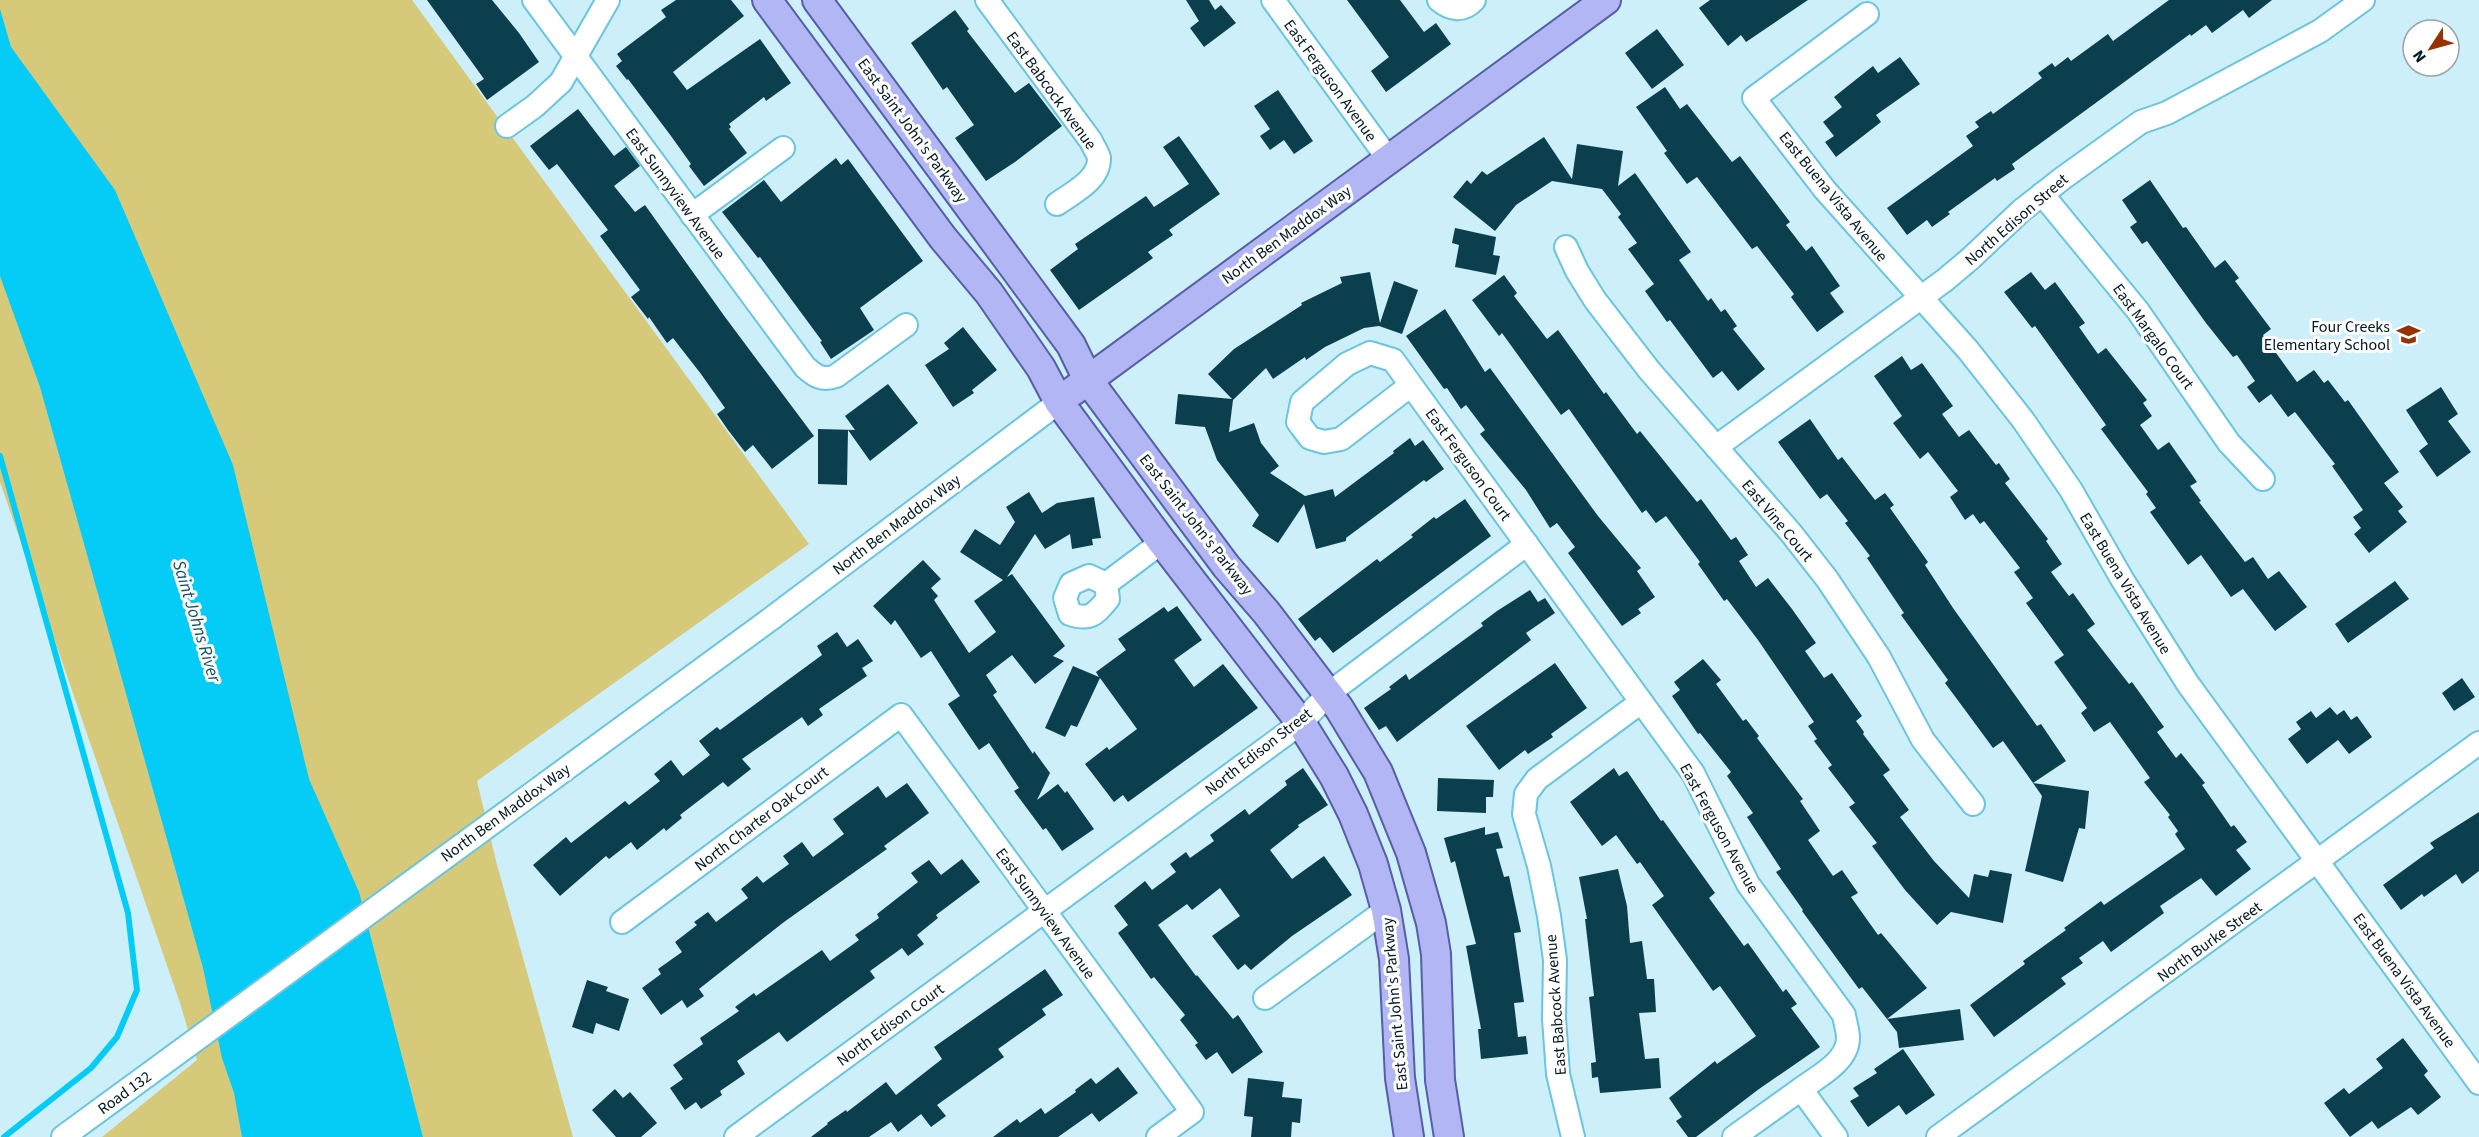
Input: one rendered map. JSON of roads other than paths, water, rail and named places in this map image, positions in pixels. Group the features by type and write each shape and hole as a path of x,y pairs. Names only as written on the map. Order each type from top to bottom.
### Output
{"main road":[{"name":"East Saint John's Parkway","path":"767,0 943,238 989,293 1041,368 1059,402 1162,542 1301,723 1334,776 1353,814 1373,864 1386,910 1394,959 1400,1078 1409,1137"},
{"name":"East Saint John's Parkway","path":"817,0 1071,345 1088,380 1226,566 1266,612 1328,694 1364,748 1390,799 1411,854 1431,923 1436,954 1440,1080 1449,1137"},
{"name":"North Ben Maddox Way","path":"1059,402 1234,271 1606,0"}],"street":[{"name":"East Sunnyview Avenue","path":"534,0 805,367 814,375 824,379 846,370 906,325"},
{"path":"507,126 535,106 561,82 608,0"},
{"name":"East Babcock Avenue","path":"987,0 1091,141 1099,157 1096,172 1084,185 1058,204"},
{"name":"East Ferguson Avenue","path":"1273,0 1389,160"},
{"path":"1439,0 1449,8 1459,9 1470,5 1474,0"},
{"name":"North Edison Street","path":"1716,447 1920,298 1970,259 2042,194 2141,122 2167,113 2320,31 2363,0"},
{"name":"East Buena Vista Avenue","path":"1867,14 1754,98 1824,190 1968,350 2023,420 2071,490 2127,588 2188,684 2479,1083"},
{"path":"692,214 783,148"},
{"name":"East Margalo Court","path":"2042,194 2138,311 2229,443 2263,478"},
{"name":"East Vine Court","path":"1566,248 1595,300 1649,370 1791,533 1827,579 1879,657 1923,740 1973,804"},
{"name":"East Ferguson Court","path":"1411,385 1341,439 1324,442 1310,438 1298,422 1302,402 1347,364 1370,352 1393,360 1527,544"},
{"name":"North Ben Maddox Way","path":"185,1047 772,618 1059,402"},
{"path":"1106,584 1162,542"},
{"name":"East Ferguson Avenue","path":"1527,544 1693,773 1748,884 1844,1015 1848,1040 1845,1050 1839,1060 1801,1089"},
{"name":"North Edison Street","path":"1044,910 1301,723 1328,694 1527,544"},
{"name":"East Babcock Avenue","path":"1573,1137 1558,1074 1554,1019 1555,960 1539,866 1524,814 1526,794 1537,779 1641,702"},
{"name":"East Sunnyview Avenue","path":"901,714 1192,1112 1158,1137"},
{"name":"North Charter Oak Court","path":"622,922 901,714"},
{"name":"North Burke Street","path":"1938,1137 2479,744"},
{"name":"North Edison Court","path":"736,1137 1044,910"},
{"path":"1265,998 1386,910"},
{"name":"Road 132","path":"63,1137 185,1047"},
{"path":"1734,1137 1801,1089 1836,1137"}],"water":[{"name":"Saint Johns River","path":"0,9 11,47 115,190 233,465 309,779 359,892 423,1137 242,1137 234,1093 222,1058 203,968 40,387 0,276"}],"waterway":[{"path":"0,456 128,913 137,990 117,1037 91,1068 4,1137"}],"place":[{"name":"Four Creeks Elementary School","path":"2408,335"}]}
